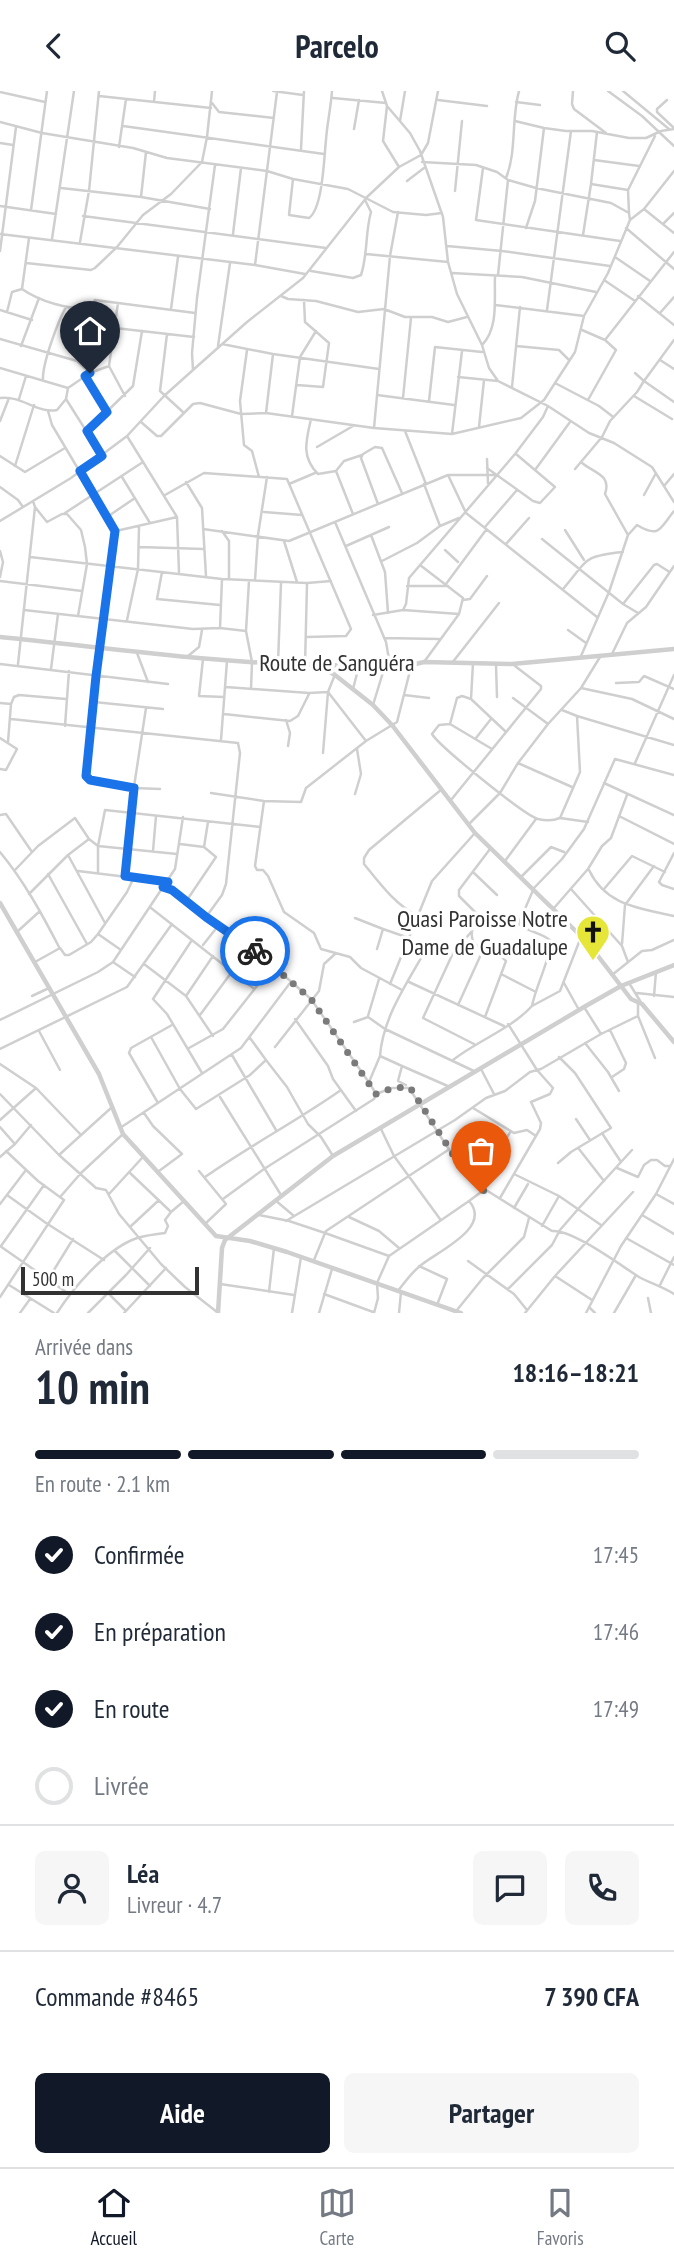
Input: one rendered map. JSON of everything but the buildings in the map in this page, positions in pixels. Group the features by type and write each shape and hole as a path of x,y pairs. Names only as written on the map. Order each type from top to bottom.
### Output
{"street":[{"path":"31,210 47,91"},
{"path":"52,239 74,91"},
{"path":"80,242 89,191 99,91"},
{"path":"154,102 155,91"},
{"path":"26,263 91,270 117,247 136,222 202,162 212,91"},
{"path":"256,265 275,91 304,93 301,149"},
{"path":"293,179 288,213 290,216 309,218 313,216 321,184 332,91"},
{"path":"382,91 386,104 383,141 399,167"},
{"path":"400,121 405,91"},
{"path":"0,521 80,471 127,436 164,396 218,347 308,273 366,199 399,167 421,155 429,140 438,91"},
{"path":"482,345 490,332 495,305 496,275 502,251 504,207 519,91"},
{"path":"573,91 574,109 607,134"},
{"path":"608,91 642,116 657,133 674,146"},
{"path":"623,91 645,112 669,129"},
{"path":"0,92 45,102"},
{"path":"99,96 211,108"},
{"path":"332,97 386,104 416,143 442,213 448,262 457,294 482,345 482,352 498,381"},
{"path":"120,147 126,99"},
{"path":"354,129 359,100"},
{"path":"436,100 486,106"},
{"path":"667,100 657,112 674,128"},
{"path":"212,102 219,112 274,118"},
{"path":"516,102 540,105"},
{"path":"455,191 462,121"},
{"path":"515,121 544,128 597,132 629,138 646,138 674,128"},
{"path":"0,122 42,134 215,165 267,171 293,179 348,189 398,212 426,215 442,213"},
{"path":"123,126 324,154"},
{"path":"0,251 16,127"},
{"path":"526,228 535,201 544,128"},
{"path":"547,310 571,131"},
{"path":"583,235 597,132"},
{"path":"630,220 628,190 657,133"},
{"path":"0,143 13,145"},
{"path":"141,197 146,152"},
{"path":"594,160 639,166"},
{"path":"422,162 473,164 536,188 611,203 629,213"},
{"path":"193,370 195,313 215,165"},
{"path":"233,236 241,168"},
{"path":"407,181 424,168"},
{"path":"483,168 476,221 620,241"},
{"path":"141,422 157,436 161,436 193,404 200,403 242,414 266,413 374,428 452,434 521,418 541,402 575,352 584,316 611,267 630,220 644,209 674,171"},
{"path":"591,184 628,190"},
{"path":"61,188 141,197 209,209"},
{"path":"2,234 358,278 366,254 366,230 371,210 366,199"},
{"path":"0,206 57,214"},
{"path":"644,209 674,233"},
{"path":"374,428 384,309 398,212"},
{"path":"664,223 674,213"},
{"path":"83,216 327,248"},
{"path":"626,229 674,269"},
{"path":"22,289 29,237"},
{"path":"447,246 611,267"},
{"path":"605,340 674,252"},
{"path":"366,254 448,262"},
{"path":"171,309 178,256"},
{"path":"614,256 650,281"},
{"path":"218,347 230,263"},
{"path":"452,273 522,277 596,292"},
{"path":"604,280 635,301"},
{"path":"7,312 12,292 22,289 66,307 90,308 95,300 195,313"},
{"path":"281,296 358,313 384,309 401,316 432,317 450,322 467,317"},
{"path":"638,296 674,325"},
{"path":"660,313 674,297"},
{"path":"21,346 39,298"},
{"path":"297,385 323,387 329,343 305,321 304,300"},
{"path":"119,302 108,366 125,395"},
{"path":"495,305 584,316"},
{"path":"43,380 47,354 66,307"},
{"path":"512,387 520,307"},
{"path":"0,310 32,320"},
{"path":"402,398 411,317"},
{"path":"115,328 194,337"},
{"path":"582,330 615,347 616,354 588,400"},
{"path":"87,431 133,387 142,331"},
{"path":"292,416 300,357 316,331"},
{"path":"167,334 160,388 164,396 184,413"},
{"path":"0,339 77,361 90,373"},
{"path":"575,469 602,437 614,417 634,396 674,340"},
{"path":"222,344 379,369"},
{"path":"516,346 556,349 569,360"},
{"path":"429,401 435,347 482,352"},
{"path":"247,350 240,401 244,445 252,451 259,477"},
{"path":"452,434 462,351"},
{"path":"266,413 272,354"},
{"path":"660,360 674,369"},
{"path":"0,397 10,396 48,411 57,410 66,399 68,388 90,373 108,366"},
{"path":"0,368 68,388"},
{"path":"635,373 674,402"},
{"path":"19,399 26,375"},
{"path":"85,376 107,412"},
{"path":"458,377 498,381 541,402 589,433 602,437 652,467 674,502"},
{"path":"479,427 484,380"},
{"path":"555,383 614,417"},
{"path":"377,395 454,405"},
{"path":"0,421 10,396"},
{"path":"634,396 672,419"},
{"path":"0,397 6,404"},
{"path":"66,399 102,456"},
{"path":"15,466 34,405"},
{"path":"403,610 409,578 515,454 543,417 548,406"},
{"path":"48,411 52,425 115,531 96,676 87,778 134,788 160,789"},
{"path":"311,419 304,451 315,473"},
{"path":"535,470 571,421"},
{"path":"317,447 354,425"},
{"path":"405,431 442,525 447,531"},
{"path":"127,436 177,517 179,573"},
{"path":"336,471 344,461 380,447 402,493"},
{"path":"0,456 25,472 65,448"},
{"path":"487,468 533,501 543,501 555,487 515,454"},
{"path":"362,455 379,504"},
{"path":"487,459 488,483"},
{"path":"33,501 47,522 143,462"},
{"path":"581,462 604,478 607,486 605,494 628,535"},
{"path":"289,485 315,473 320,475 334,469 336,471"},
{"path":"336,471 354,514"},
{"path":"644,495 656,472"},
{"path":"165,495 204,473 284,478 350,626 348,635 341,637 306,637"},
{"path":"664,486 674,474"},
{"path":"203,529 258,535 284,541 448,475 496,475"},
{"path":"448,475 466,513 597,617"},
{"path":"122,477 150,523"},
{"path":"255,580 258,535 267,477"},
{"path":"186,482 202,509 206,576"},
{"path":"0,487 23,507"},
{"path":"447,585 485,529 517,490"},
{"path":"107,517 135,498"},
{"path":"18,666 35,507"},
{"path":"580,659 609,592 628,535 637,525 648,532 659,531 674,511"},
{"path":"263,512 302,515"},
{"path":"65,513 81,530 87,564 78,617"},
{"path":"115,531 177,517"},
{"path":"382,561 417,543 442,525 462,517"},
{"path":"506,544 529,518"},
{"path":"335,522 384,638 388,665 373,705"},
{"path":"127,621 138,569 139,527"},
{"path":"346,546 389,527"},
{"path":"565,530 585,561"},
{"path":"222,531 229,541 229,579"},
{"path":"372,535 386,572 388,613"},
{"path":"542,538 623,604 638,613"},
{"path":"284,541 297,583"},
{"path":"139,547 204,549"},
{"path":"445,550 460,563"},
{"path":"0,551 3,562 0,579 82,591"},
{"path":"563,589 585,561 603,554 623,552"},
{"path":"30,557 222,579 282,583 331,581"},
{"path":"420,565 463,597 459,614 424,662"},
{"path":"623,604 654,565 669,571"},
{"path":"612,655 622,631 646,607 674,566"},
{"path":"162,572 157,599 220,605"},
{"path":"463,600 470,599 487,576"},
{"path":"220,628 222,579"},
{"path":"249,581 246,631 252,662 251,690"},
{"path":"278,663 282,583"},
{"path":"305,665 307,583"},
{"path":"407,586 447,585"},
{"path":"452,663 499,603"},
{"path":"24,610 104,620 246,631"},
{"path":"373,615 403,610 459,614"},
{"path":"51,669 58,614"},
{"path":"186,657 199,647 202,629"},
{"path":"569,630 586,643"},
{"name":"Route de Sanguéra","path":"0,637 203,659 339,666 411,665 424,662 512,664 674,649"},
{"path":"384,638 439,639"},
{"path":"137,653 148,683"},
{"path":"469,824 500,793 518,763 548,724 581,688 600,657"},
{"path":"203,659 199,696 225,697"},
{"path":"221,740 227,661"},
{"path":"471,699 473,663"},
{"path":"0,664 168,684"},
{"path":"496,664 497,697"},
{"path":"451,800 541,687 512,664"},
{"path":"318,665 373,705 392,725 475,833 581,936 631,999 640,1004 674,1042"},
{"path":"211,793 264,801 301,802 306,788 366,741 392,725 399,717 411,665"},
{"path":"323,753 328,692 339,666"},
{"path":"353,689 359,666"},
{"path":"65,726 69,671"},
{"path":"635,764 674,675"},
{"path":"616,683 639,682 644,676 674,689"},
{"path":"226,687 309,694 328,692"},
{"path":"581,688 632,699 674,719"},
{"path":"328,692 366,741"},
{"path":"224,714 296,719 309,694"},
{"path":"8,742 13,698 19,695 66,699"},
{"path":"404,695 429,698"},
{"path":"450,724 457,698 462,696 471,699 505,730"},
{"path":"513,698 524,709 548,724"},
{"path":"94,702 163,709"},
{"path":"0,703 11,704"},
{"path":"125,876 130,813 146,708"},
{"path":"562,710 674,745"},
{"path":"560,818 580,772 577,716"},
{"path":"10,719 238,743 230,859 224,890 206,917"},
{"path":"476,738 491,719"},
{"path":"286,720 290,733 288,746"},
{"path":"492,749 450,724 439,725 432,735 500,793 536,818 588,822"},
{"path":"0,738 17,749 6,770 0,769"},
{"path":"355,794 361,773 357,749"},
{"path":"519,924 534,888 562,859 588,822 615,759 674,775"},
{"path":"518,763 573,788"},
{"path":"604,783 674,815"},
{"path":"417,916 405,910 393,898 365,864 364,858 369,850 442,789"},
{"path":"553,908 611,838 627,795"},
{"path":"264,801 256,868 266,872 284,912 314,933 320,949 350,957 358,966 402,990"},
{"path":"97,873 104,810 260,827"},
{"path":"0,815 6,814 32,852"},
{"path":"153,852 156,816"},
{"path":"619,816 674,844"},
{"path":"32,996 98,972 113,962 175,869 183,817"},
{"path":"15,870 32,852 75,818 89,839 99,846 177,854"},
{"path":"505,861 536,818"},
{"path":"204,847 208,821"},
{"path":"390,984 434,878 475,833"},
{"path":"29,894 68,855 89,839"},
{"path":"180,844 204,847 216,857 187,900"},
{"path":"521,877 551,847 565,853"},
{"path":"491,849 472,872 459,895 484,919 497,917 519,924 551,941 550,951 534,991 532,1006"},
{"path":"0,852 15,870 63,953 69,955 98,935 134,877"},
{"path":"674,853 660,883 674,889"},
{"path":"68,855 105,923"},
{"path":"604,890 630,857 634,856 664,872"},
{"path":"622,946 625,905 654,866"},
{"path":"588,869 604,890 625,905 674,916"},
{"path":"78,871 168,882"},
{"path":"472,872 497,895"},
{"path":"48,874 88,944"},
{"path":"163,887 187,900 218,926 256,951 311,999 376,1094"},
{"path":"571,889 622,946 628,962"},
{"path":"0,903 99,1074 122,1134 216,1236 246,1240 274,1248 458,1312 486,1274 524,1237 530,1218"},
{"path":"151,907 253,988"},
{"path":"18,931 40,911"},
{"path":"474,1044 424,1020 426,1009 453,953 472,930 479,916"},
{"path":"355,918 409,938"},
{"path":"0,1049 122,991 172,924"},
{"path":"202,947 218,926"},
{"path":"377,949 383,929"},
{"path":"472,930 473,943 506,959 485,1017"},
{"path":"98,935 121,950"},
{"path":"453,1060 532,1006 560,991 581,936"},
{"path":"192,940 153,999 189,1048 202,1073"},
{"path":"612,975 642,951 652,950 674,940"},
{"path":"370,1084 386,1029 402,990 429,944"},
{"path":"35,962 60,948"},
{"path":"458,1005 484,949"},
{"path":"275,1047 320,988 324,964 335,954"},
{"path":"186,996 213,955"},
{"path":"113,962 135,977"},
{"path":"144,964 186,996 213,1036"},
{"path":"219,1313 222,1248 226,1238 281,1195 334,1157 584,1007 621,986 674,965"},
{"path":"189,1048 223,1029 272,967"},
{"path":"200,1015 232,972"},
{"path":"654,996 656,972"},
{"path":"502,974 534,991"},
{"path":"368,1017 379,979"},
{"path":"407,981 504,1026"},
{"path":"120,1128 232,1055 249,1038 290,983"},
{"path":"564,983 579,1010"},
{"path":"629,983 637,993 640,1004 638,1016 655,1058"},
{"path":"0,1020 51,991"},
{"path":"637,993 674,997"},
{"path":"584,1007 601,1034"},
{"path":"286,1221 494,1094 505,1091 559,1057 638,1016"},
{"path":"354,1022 368,1017"},
{"path":"368,1017 386,1029 478,1070 494,1094"},
{"path":"295,1020 356,1111"},
{"path":"500,1198 541,1123 531,1102 550,1094 554,1088 537,1070 508,1024"},
{"path":"158,1103 129,1053 131,1048 172,1025"},
{"path":"610,1030 626,1063 624,1069 611,1077"},
{"path":"39,1031 60,1070"},
{"path":"151,1037 180,1089 196,1109 246,1078 266,1060"},
{"path":"249,1038 287,1087 302,1115 334,1157"},
{"path":"585,1043 619,1091"},
{"path":"232,1055 276,1130"},
{"path":"380,1056 450,1087"},
{"path":"558,1163 611,1129 575,1073 559,1057"},
{"path":"0,1064 36,1089 81,1135"},
{"path":"397,1087 402,1066"},
{"path":"398,1081 408,1087 465,1174 477,1184 542,1226 552,1231 561,1230 636,1275 674,1294"},
{"path":"223,1199 264,1169 374,1099 376,1094 397,1087 408,1087"},
{"path":"0,1120 36,1089"},
{"path":"205,1177 341,1090"},
{"path":"0,1094 59,1155 96,1188 106,1190 119,1214 166,1268 185,1287 219,1313"},
{"path":"219,1096 281,1195"},
{"path":"59,1155 112,1107"},
{"path":"473,1108 511,1132 517,1134 527,1130 536,1136"},
{"path":"144,1112 153,1126 182,1153 157,1173"},
{"path":"576,1119 590,1140"},
{"path":"0,1157 31,1125"},
{"path":"0,1127 15,1144"},
{"path":"381,1129 394,1156 441,1220"},
{"path":"477,1184 511,1132"},
{"path":"602,1133 621,1162"},
{"path":"60,1196 80,1173 122,1134"},
{"path":"314,1261 330,1227 449,1149"},
{"path":"579,1149 604,1181"},
{"path":"508,1289 552,1245 579,1208 632,1150"},
{"path":"0,1297 22,1261 64,1204 60,1196 6,1151"},
{"path":"109,1193 142,1158"},
{"path":"586,1313 626,1238 656,1194 674,1159"},
{"path":"616,1167 638,1177 650,1160 657,1160 665,1166 670,1165"},
{"path":"0,1204 26,1170"},
{"path":"199,1171 226,1204 206,1223"},
{"path":"129,1173 170,1212"},
{"path":"514,1174 559,1196 601,1225"},
{"path":"514,1208 529,1183"},
{"path":"44,1185 0,1247 69,1294"},
{"path":"324,1294 374,1313 377,1283 389,1256 485,1189"},
{"path":"468,1261 508,1289 526,1312 555,1276 633,1192"},
{"path":"656,1194 674,1204"},
{"path":"7,1195 104,1259"},
{"path":"542,1226 559,1196"},
{"path":"275,1200 294,1216"},
{"path":"131,1226 159,1201"},
{"path":"8,1284 55,1313 69,1294 104,1259 130,1240 164,1233 170,1212 184,1201"},
{"path":"399,1313 400,1291 419,1266 468,1231 475,1213 469,1201"},
{"path":"256,1215 326,1233 389,1256"},
{"path":"642,1215 674,1234"},
{"path":"349,1217 379,1231 400,1249"},
{"path":"626,1238 672,1264"},
{"path":"48,1279 73,1240"},
{"path":"88,1313 150,1248"},
{"path":"269,1292 274,1248"},
{"path":"115,1251 150,1286"},
{"path":"292,1313 301,1257"},
{"path":"660,1285 674,1257"},
{"path":"419,1266 447,1279 437,1304"},
{"path":"108,1293 125,1312 166,1268"},
{"path":"319,1313 332,1268"},
{"path":"614,1313 636,1275"},
{"path":"555,1276 592,1300"},
{"path":"220,1284 294,1295"},
{"path":"648,1298 651,1313"},
{"path":"20,1313 30,1299"},
{"path":"589,1307 596,1313"}],"way so far":[{"path":"255,951 311,999 376,1094 393,1088 411,1089 463,1170 485,1189 481,1193"}],"place":[{"name":"Quasi Paroisse Notre Dame de Guadalupe","path":"593,962"}],"route":[{"path":"90,373 85,376 107,412 87,431 102,456 80,471 115,531 86,776 90,780 134,788 125,876 168,882 163,887 187,900 206,917 255,951"}]}
